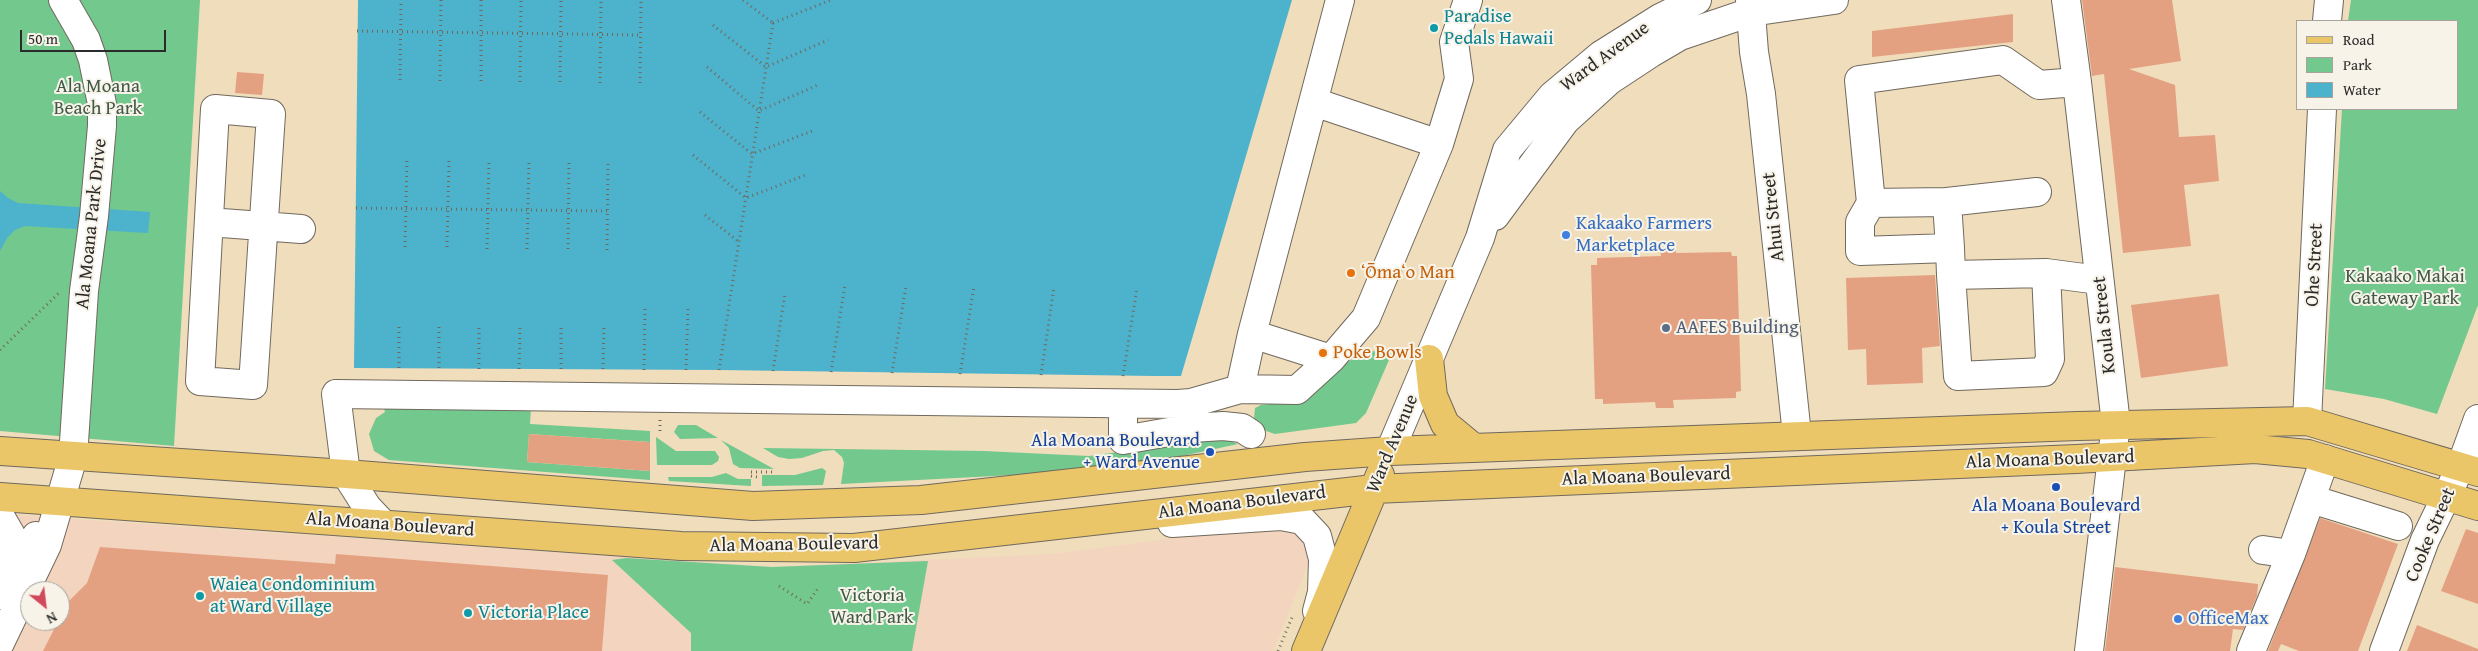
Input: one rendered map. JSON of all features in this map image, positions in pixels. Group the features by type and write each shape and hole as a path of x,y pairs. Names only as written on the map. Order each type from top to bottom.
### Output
{"main road":[{"path":"1429,359 1433,396 1445,424 1474,448"},
{"name":"Ala Moana Boulevard","path":"0,451 346,474 753,506 921,500 1296,458 1390,451 2116,424 2307,421 2470,469"},
{"name":"Ala Moana Boulevard","path":"0,497 681,546 854,548 1374,489 2112,458 2255,449 2308,454 2478,506"},
{"name":"Ward Avenue","path":"1306,650 1390,451"}],"street":[{"name":"Ala Moana Park Drive","path":"0,643 47,545 74,456 84,291 91,247 102,126 99,82 86,40 63,0"},
{"path":"1240,389 1252,334 1340,0"},
{"path":"383,524 366,507 346,474 336,394 1187,404 1240,389 1296,390 1331,359 1366,318 1439,144 1459,79 1454,42 1468,0"},
{"name":"Ward Avenue","path":"1390,451 1480,238 1507,150 1552,96 1601,55 1660,18 1697,0"},
{"name":"Ward Avenue","path":"1480,238 1532,163 1565,121 1610,80 1680,36 1751,6 1834,0"},
{"name":"Koula Street","path":"2066,0 2116,424 2089,651"},
{"path":"2327,20 2329,0"},
{"name":"Ahui Street","path":"1751,6 1754,52 1761,94 1797,435"},
{"path":"1950,248 1860,251 1860,222 1871,203 1859,80 2003,60 2039,85 2077,82"},
{"path":"1314,102 1439,144"},
{"path":"215,109 271,114 253,385 200,382 209,222 215,109"},
{"name":"Ohe Street","path":"2307,421 2322,110"},
{"path":"1871,203 1947,202 2038,192"},
{"path":"1947,202 1958,376 2044,372 2050,359 2046,272"},
{"path":"209,222 301,229"},
{"path":"1951,275 2046,272 2099,280"},
{"path":"1252,334 1331,359"},
{"path":"1123,404 1123,440 1192,428 1223,426 1242,428 1251,434"},
{"name":"Cooke Street","path":"2384,651 2426,540 2447,495 2470,469 2478,419"},
{"path":"2251,651 2291,554 2325,459"},
{"path":"2310,499 2398,526"},
{"path":"0,595 13,570 60,502"},
{"path":"0,516 11,534 14,549 13,570"},
{"path":"1047,526 1182,523 1281,516 1298,518 1310,526 1316,536 1324,566 1322,592 1306,650"},
{"path":"2262,550 2291,554"}],"path":[{"path":"400,80 401,0"},
{"path":"440,81 441,0"},
{"path":"481,0 481,81"},
{"path":"520,82 521,0"},
{"path":"560,82 561,0"},
{"path":"600,83 601,0"},
{"path":"640,83 641,0"},
{"path":"744,0 773,23"},
{"path":"773,23 832,0"},
{"path":"719,370 773,23"},
{"path":"712,25 766,67"},
{"path":"357,31 640,35"},
{"path":"766,67 828,40"},
{"path":"707,67 759,111"},
{"path":"759,111 820,84"},
{"path":"700,112 752,154"},
{"path":"752,154 815,130"},
{"path":"693,155 746,198"},
{"path":"405,247 407,160"},
{"path":"447,247 449,161"},
{"path":"527,248 529,161"},
{"path":"487,249 489,162"},
{"path":"568,162 568,249"},
{"path":"607,250 608,163"},
{"path":"746,198 808,174"},
{"path":"356,208 608,210"},
{"path":"705,215 739,243"},
{"path":"831,372 845,285"},
{"path":"892,373 906,286"},
{"path":"960,374 974,286"},
{"path":"1041,375 1054,287"},
{"path":"1123,376 1137,288"},
{"path":"0,350 57,293 64,290 84,291"},
{"path":"773,371 785,293"},
{"path":"644,370 645,305"},
{"path":"686,370 688,306"},
{"path":"399,368 400,326"},
{"path":"439,326 439,368"},
{"path":"479,326 479,369"},
{"path":"561,326 561,369"},
{"path":"603,370 604,326"},
{"path":"519,369 520,327"},
{"path":"660,417 660,431"},
{"path":"757,477 751,474 774,472"},
{"path":"779,586 807,604 819,587"}],"shaded area":[{"path":"0,514 772,567 1052,554 1276,525 1290,527 1305,540 1310,559 1273,651 0,651"}],"green space":[{"name":"Ala Moana Beach Park","path":"0,0 200,0 174,446 0,431"},
{"name":"Kakaako Makai Gateway Park","path":"2351,0 2478,0 2478,305 2437,414 2384,399 2325,389 2342,110 2458,110 2458,20 2348,20"},
{"path":"1371,351 1392,353 1366,413 1356,423 1275,434 1266,431 1254,418 1255,408 1261,405 1293,401 1355,357"},
{"path":"383,405 531,408 530,424 650,431 650,442 529,434 527,462 650,471 650,480 389,460 374,451 369,434 376,418 385,412"},
{"path":"678,425 696,425 718,438 680,439 674,432"},
{"path":"656,437 676,451 715,451 719,457 718,461 712,465 657,465"},
{"path":"1181,438 1228,440 1238,444 1182,456 1033,474 841,484 844,463 842,457 834,450 823,451 802,458 789,459 778,457 763,448 984,451 1089,456 1126,451"},
{"path":"721,440 774,469 740,468 733,464 729,448"},
{"path":"822,468 826,471 823,485 762,486 762,475 795,475"},
{"path":"726,473 738,479 751,479 751,486 669,481 668,477 712,477"},
{"name":"Victoria Ward Park","path":"626,558 772,567 928,561 912,651 691,651 691,633 612,560"}],"water":[{"path":"358,0 1292,0 1181,376 1154,376 719,370 354,368"},
{"path":"0,191 18,203 150,212 148,233 25,226 15,230 7,238 0,251"}],"building":[{"path":"2082,0 2172,0 2181,61 2129,69 2175,85 2179,137 2215,135 2219,181 2184,185 2191,246 2123,253 2104,74 2092,76"},
{"path":"2013,14 2013,42 1872,57 1872,31"},
{"path":"237,72 264,74 262,95 235,93"},
{"name":"AAFES Building","path":"1660,248 1676,248 1676,253 1731,252 1732,256 1737,256 1741,391 1736,392 1736,398 1673,400 1674,408 1656,408 1655,402 1603,404 1603,399 1595,399 1591,265 1597,265 1597,258 1661,256"},
{"path":"1935,275 1940,346 1922,348 1923,383 1867,385 1866,349 1848,350 1846,278"},
{"path":"2219,294 2228,366 2141,378 2131,305"},
{"path":"529,434 650,442 650,471 527,462"},
{"path":"2320,518 2398,544 2358,651 2299,651 2281,644 2278,651 2268,651"},
{"path":"2466,529 2478,533 2478,604 2441,591"},
{"path":"100,547 335,564 336,554 608,575 602,651 43,651 53,631 70,631 70,600 87,583"},
{"path":"2115,567 2258,584 2257,596 2243,630 2233,629 2230,651 2105,651"},
{"path":"2417,625 2478,649 2478,651 2407,651"}],"place":[{"name":"Paradise Pedals Hawaii","path":"1434,28"},
{"name":"Kakaako Farmers Marketplace","path":"1566,235"},
{"name":"ʻŌmaʻo Man","path":"1351,273"},
{"name":"AAFES Building","path":"1666,328"},
{"name":"Poke Bowls","path":"1323,353"},
{"name":"Ala Moana Boulevard + Ward Avenue","path":"1210,452"},
{"name":"Ala Moana Boulevard + Koula Street","path":"2056,487"},
{"name":"Waiea Condominium at Ward Village","path":"200,596"},
{"name":"Victoria Place","path":"468,613"},
{"name":"OfficeMax","path":"2178,619"}]}
